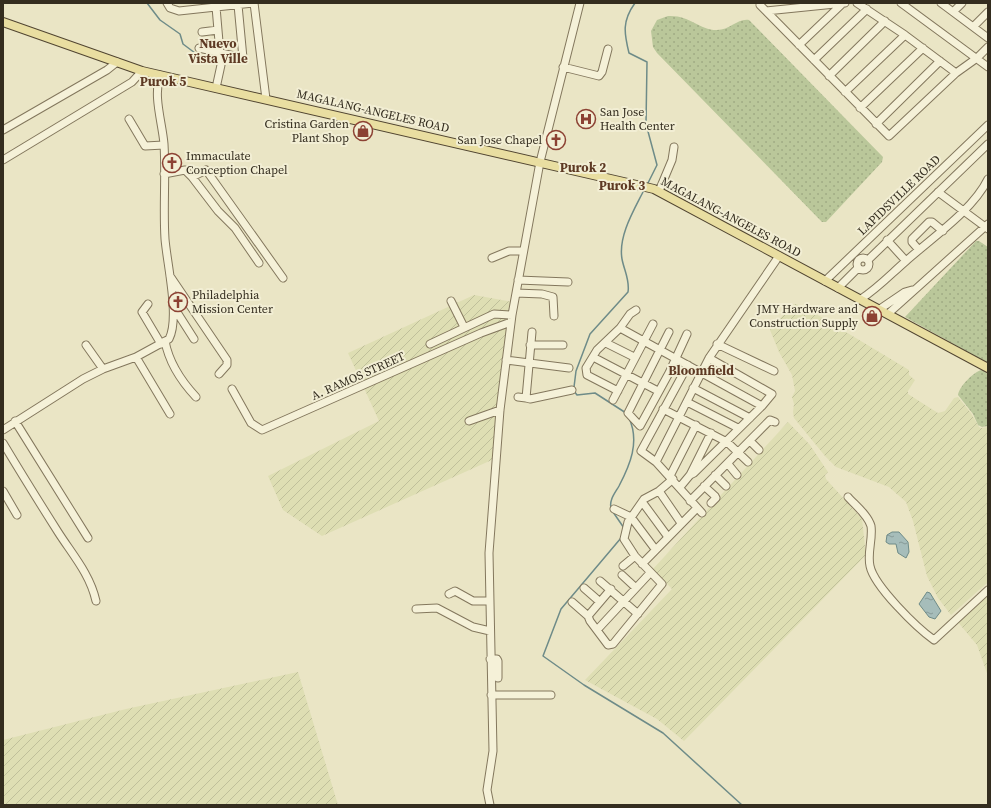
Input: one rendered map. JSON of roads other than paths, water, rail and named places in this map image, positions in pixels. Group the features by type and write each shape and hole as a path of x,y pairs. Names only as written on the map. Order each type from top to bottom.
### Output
{"main road":[{"name":"MAGALANG-ANGELES ROAD","path":"3,22 142,71 540,162 659,191 838,288 889,313 988,368"}],"street":[{"path":"167,3 170,8 179,11 253,3 266,99"},
{"path":"490,805 487,790 492,751 489,601 491,507 500,410 511,319 540,162 562,67 580,3"},
{"path":"766,11 843,3"},
{"path":"799,45 843,3"},
{"path":"857,3 905,35 956,73"},
{"path":"901,3 988,67"},
{"path":"941,3 954,11 988,38"},
{"path":"954,11 962,3"},
{"path":"199,48 241,59 244,56 238,4"},
{"path":"760,5 886,135 892,135 956,73 988,48"},
{"path":"216,7 221,54 221,65 216,88"},
{"path":"814,60 867,9"},
{"path":"974,26 988,12"},
{"path":"829,76 885,21"},
{"path":"202,32 218,30"},
{"path":"845,92 905,35"},
{"path":"860,108 922,48"},
{"path":"562,67 599,76 602,72 608,50"},
{"path":"876,124 940,61"},
{"path":"3,130 107,70 117,62"},
{"path":"3,160 132,82 142,71"},
{"path":"3,430 50,399 103,369 136,357 163,343 172,334 173,305 165,239 164,145 156,90 160,75"},
{"path":"129,119 145,146 164,145"},
{"name":"LAPIDSVILLE ROAD","path":"825,281 988,125"},
{"path":"838,288 858,268 857,262 860,259 864,258 868,260 886,240 988,144"},
{"path":"659,191 672,160 674,147"},
{"path":"164,174 186,170 218,211 235,228 259,262"},
{"path":"192,177 206,170 283,278"},
{"path":"861,299 875,290 964,211 988,178"},
{"path":"889,313 894,304 905,292 912,290 987,227 938,192"},
{"path":"919,250 912,242 912,238 929,222 932,222 943,231"},
{"path":"886,240 906,261"},
{"path":"492,258 509,251 523,250"},
{"path":"656,462 717,344 779,256"},
{"path":"169,274 226,360 227,365 219,374"},
{"path":"518,280 568,282"},
{"path":"516,293 542,294 553,297 554,316"},
{"path":"451,301 464,328"},
{"path":"148,304 142,312 163,343 173,365 191,393 196,397"},
{"path":"880,309 894,304"},
{"path":"173,305 194,339"},
{"path":"618,390 588,375 586,368 597,350 606,343 620,328 630,314 636,310"},
{"path":"430,344 494,314 511,319"},
{"name":"A. RAMOS STREET","path":"232,390 251,423 262,430 511,319"},
{"path":"613,400 634,357 653,324"},
{"path":"620,328 762,406"},
{"path":"526,398 532,332"},
{"path":"668,332 628,413 640,426 687,334"},
{"path":"606,343 634,357"},
{"path":"717,344 774,371"},
{"path":"86,345 103,369"},
{"path":"530,345 562,346"},
{"path":"136,357 170,414"},
{"path":"593,357 658,391"},
{"path":"690,474 694,473 727,442 738,428 771,396 770,392 709,358"},
{"path":"506,360 569,368"},
{"path":"642,564 681,523 699,510 656,462 641,451 688,364"},
{"path":"693,388 750,418"},
{"path":"518,397 530,399 572,390"},
{"path":"687,402 738,428"},
{"path":"663,409 727,442 748,462"},
{"path":"469,421 500,410"},
{"path":"690,500 750,441 764,433 770,420 775,422"},
{"path":"15,421 88,538"},
{"path":"572,602 588,616 590,622 608,645 611,645 662,584 635,556 624,539 631,517 646,498 659,491 671,478 696,425"},
{"path":"680,487 690,474 711,433"},
{"path":"750,441 759,450"},
{"path":"3,443 58,533 73,551 87,576 96,601"},
{"path":"728,464 737,475"},
{"path":"715,476 726,486"},
{"path":"704,486 716,498 711,503"},
{"path":"3,491 17,515"},
{"path":"659,491 681,523"},
{"path":"848,497 868,520 870,525 869,559 875,579 917,626 934,640 988,590"},
{"path":"643,503 668,537"},
{"path":"614,509 631,517 655,549"},
{"path":"623,566 635,556"},
{"path":"597,630 650,573"},
{"path":"622,575 636,588"},
{"path":"600,581 638,614"},
{"path":"584,588 600,602"},
{"path":"588,616 611,590"},
{"path":"448,594 455,591 473,601 489,601"},
{"path":"416,609 437,608 473,627 490,631"},
{"path":"490,659 497,659 498,661 498,678"},
{"path":"491,695 551,695"}],"water":[{"path":"892,532 899,532 908,542 909,552 906,558 898,553 896,544 889,544 886,542 887,535"},
{"path":"927,592 930,593 941,611 935,619 929,617 919,604"}],"waterway":[{"path":"147,3 160,20 180,34 183,44 195,53"},
{"path":"635,3 626,21 625,33 629,53 647,62 646,124 657,165 647,185"},
{"path":"574,387 576,371 590,334 628,292 628,279 622,259 622,241 628,223 644,190"},
{"path":"574,391 577,395 595,393 626,413"},
{"path":"611,508 612,499 627,470 634,445 634,436 629,418"},
{"path":"613,512 624,528"},
{"path":"621,538 561,609 543,656 584,685 663,733 742,805"}],"place":[{"name":"San Jose Health Center","path":"586,119"},
{"name":"Cristina Garden Plant Shop","path":"363,131"},
{"name":"San Jose Chapel","path":"556,140"},
{"name":"Immaculate Conception Chapel","path":"172,163"},
{"name":"Philadelphia Mission Center","path":"178,302"},
{"name":"JMY Hardware and Construction Supply","path":"872,316"}],"district":[{"name":"Nuevo Vista Ville","path":"218,50"},
{"name":"Purok 5","path":"163,81"},
{"name":"Purok 2","path":"583,167"},
{"name":"Purok 3","path":"622,185"},
{"name":"Bloomfield","path":"701,370"}]}
